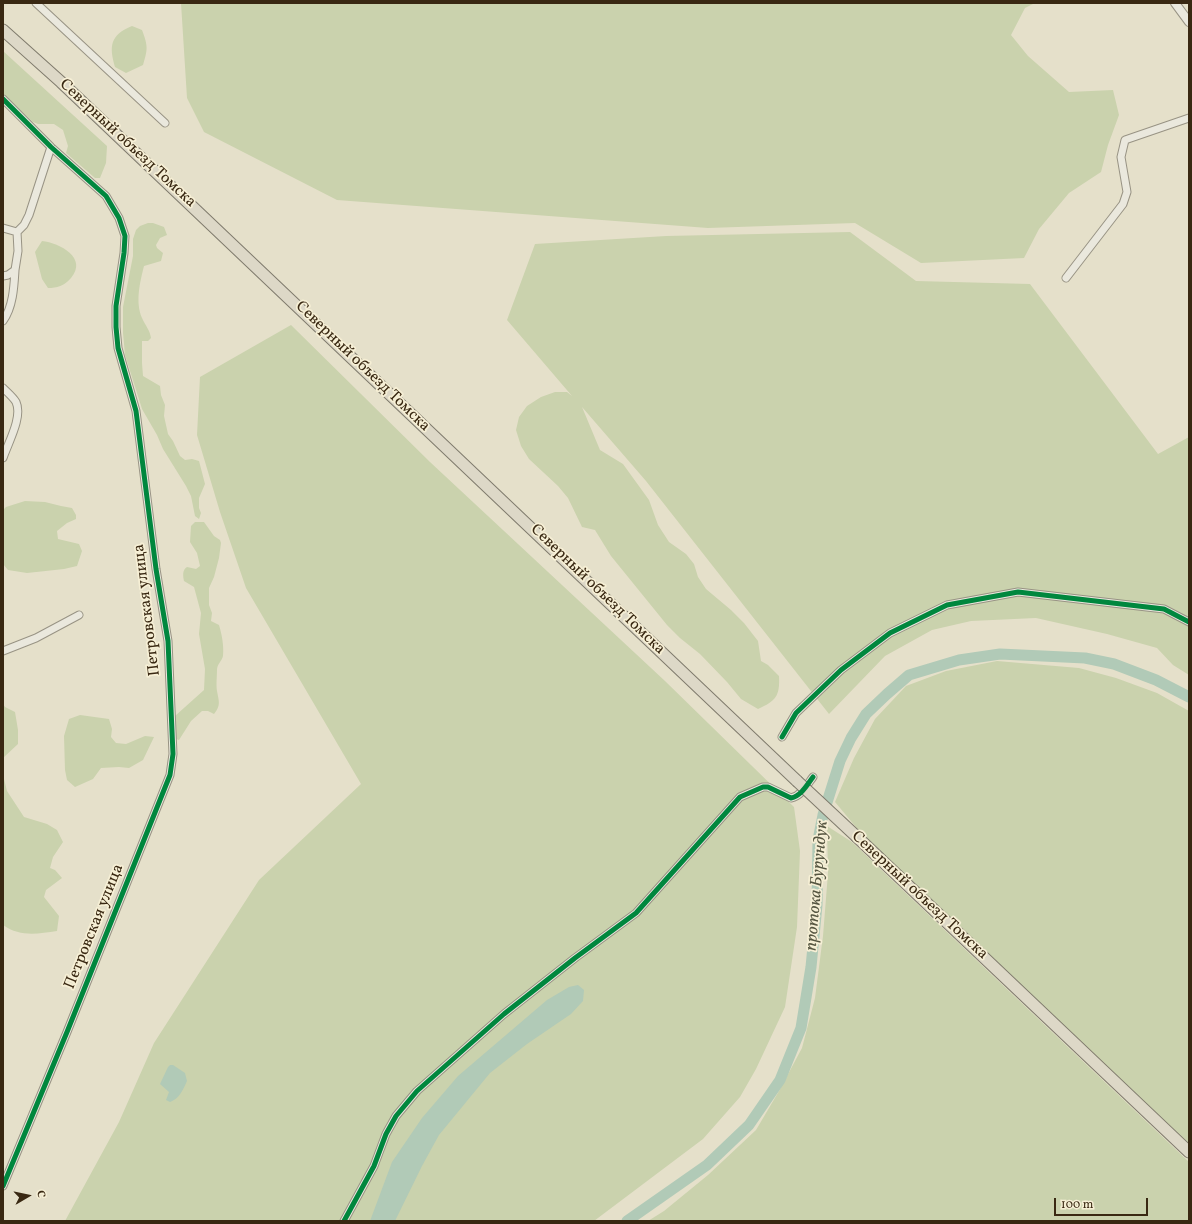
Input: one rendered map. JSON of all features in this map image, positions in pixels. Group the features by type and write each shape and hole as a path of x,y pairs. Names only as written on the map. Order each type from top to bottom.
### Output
{"main road":[{"name":"Северный объезд Томска","path":"3,30 61,82 1189,1152"}],"street":[{"path":"36,3 165,123"},
{"path":"1175,3 1189,22"},
{"name":"Петровская улица","path":"3,99 52,147 106,196 119,218 125,236 123,261 116,306 116,327 118,348 136,411 156,569 168,641 172,754 170,775 67,1032 3,1186"},
{"path":"1066,278 1123,204 1127,192 1121,157 1125,140 1189,118"},
{"path":"3,321 10,305 14,288 18,251 17,232 24,225 29,215 52,147"},
{"path":"3,228 17,232"},
{"path":"3,276 8,275 15,270"},
{"path":"3,388 15,400 18,407 18,415 3,458"},
{"path":"782,737 796,713 841,670 890,633 947,605 1018,592 1164,609 1189,622"},
{"path":"3,651 36,638 79,615"},
{"path":"344,1221 374,1166 386,1134 396,1116 417,1090 504,1014 575,958 636,913 740,797 768,787 791,798 798,796 813,777"}],"shaded area":[{"path":"181,3 1035,3 1025,8 1011,35 1028,56 1069,92 1113,90 1119,115 1108,145 1101,172 1069,193 1039,229 1024,258 921,263 855,223 708,228 337,200 204,132 187,98"},
{"path":"132,26 142,30 146,44 146,55 143,65 126,73 115,67 112,47 115,37 125,29"},
{"path":"3,51 107,146 106,163 100,178 95,178 66,153 68,146 63,130 54,124 38,124 33,122 3,94"},
{"path":"153,223 164,227 167,235 160,238 156,245 157,248 163,253 161,261 144,266 140,285 140,312 150,332 151,338 148,341 142,341 143,376 160,386 161,395 165,405 164,416 168,434 180,456 185,460 192,459 199,461 205,484 199,498 199,508 201,513 199,519 195,516 191,496 186,486 163,449 142,409 125,355 123,307 133,256 133,239 136,230 140,226"},
{"path":"850,232 916,281 1030,284 1158,454 1189,437 1189,675 1173,665 1157,648 1107,634 1036,618 971,621 932,630 885,656 829,714 646,481 582,407 600,450 623,464 649,500 658,525 669,542 686,554 694,564 698,577 706,589 744,623 758,641 761,661 768,665 779,676 779,688 776,697 758,709 741,699 700,654 667,625 611,556 595,530 582,527 568,498 558,486 529,459 521,446 516,430 519,417 527,406 541,397 555,392 567,392 572,396 507,320 535,244 666,236"},
{"path":"42,241 64,248 74,258 76,264 75,271 71,278 66,283 54,288 48,288 42,279 35,252"},
{"path":"291,325 430,462 665,681 794,807 800,851 797,927 785,1007 756,1069 740,1097 703,1139 594,1221 65,1221 119,1122 154,1043 259,880 361,784 246,588 220,512 197,435 200,377"},
{"path":"25,501 45,502 72,508 76,515 76,519 67,523 57,531 58,539 79,544 82,551 77,566 27,573 8,570 3,564 3,510 6,507"},
{"path":"195,522 204,522 221,543 214,577 209,588 209,605 212,613 211,621 219,625 223,644 223,656 217,670 218,708 214,714 208,711 202,711 191,721 179,740 176,739 174,723 175,716 204,690 205,669 199,634 201,613 194,587 184,581 183,575 184,570 187,567 196,569 200,566 197,553 190,542 191,526"},
{"path":"997,661 1079,668 1116,678 1157,693 1189,711 1189,1146 861,833 835,802 854,758 875,719 906,686 946,671"},
{"path":"3,704 5,707 15,712 18,730 18,744 3,758"},
{"path":"80,715 109,719 112,729 111,737 116,743 126,744 145,736 154,737 143,760 129,768 101,768 93,779 75,787 67,780 65,770 64,736 69,719"},
{"path":"3,758 4,779 7,791 24,817 47,824 57,830 63,842 53,857 50,868 55,870 62,878 46,890 44,897 59,916 57,931 29,934 9,929 3,925"},
{"path":"827,826 852,842 1189,1162 1189,1221 648,1221 664,1211 708,1175 756,1130 802,1048 815,998 823,936 828,873"},
{"path":"578,985 584,990 583,1001 571,1014 527,1044 490,1073 439,1135 395,1221 370,1221 392,1162 422,1118 458,1076 547,1000 569,987"},
{"path":"170,1065 173,1065 185,1073 187,1081 178,1096 170,1102 166,1100 169,1092 160,1084"}],"waterway":[{"name":"протока Бурундук","path":"627,1221 707,1165 749,1125 780,1080 801,1028 811,967 817,905 818,840 823,815 840,761 851,738 866,714 887,694 909,675 959,660 1000,654 1085,658 1114,664 1156,680 1189,697"}],"cycle path":[{"path":"3,99 51,147 106,196 119,218 125,236 116,306 116,327 118,348 136,411 156,569 168,641 173,754 170,775 67,1032 3,1186"},
{"path":"782,737 796,713 841,670 890,633 947,605 1018,592 1164,609 1189,622"},
{"path":"344,1221 374,1166 386,1134 396,1116 417,1091 504,1014 575,958 636,913 740,797 763,787 768,787 791,798 795,797 801,793 813,777"}]}
